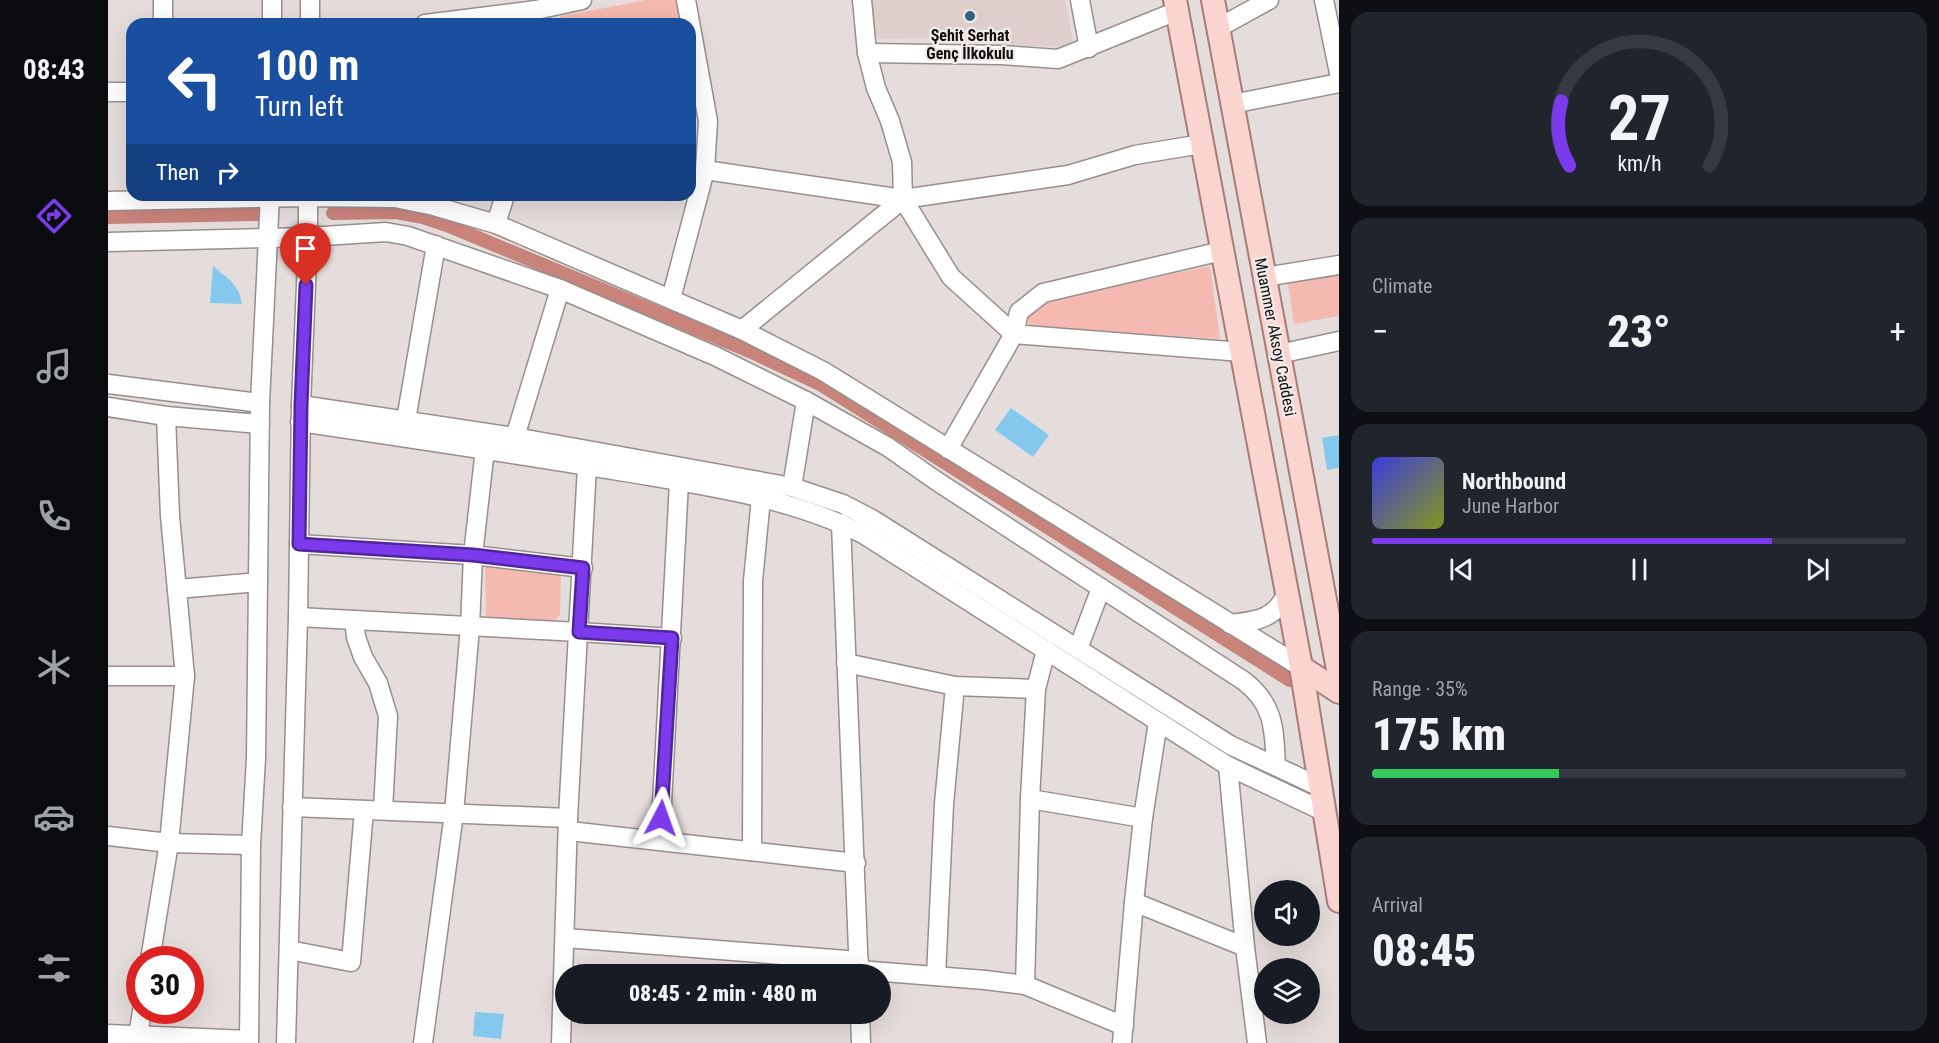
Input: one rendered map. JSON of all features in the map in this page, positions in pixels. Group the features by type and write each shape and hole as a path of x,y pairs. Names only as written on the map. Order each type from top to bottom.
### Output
{"main road":[{"name":"Muammer Aksoy Caddesi","path":"1213,0 1279,354 1331,588 1339,675"},
{"path":"1176,5 1287,592 1339,901"},
{"path":"1300,667 1339,692"}],"street":[{"path":"163,0 163,18"},
{"path":"272,0 272,18"},
{"path":"310,0 310,18"},
{"path":"476,18 535,11 582,0"},
{"path":"686,0 689,18"},
{"path":"862,0 867,53 876,88 890,121 902,162 903,199 951,277 1014,334 1242,352"},
{"path":"1080,0 1089,48"},
{"path":"1218,28 1269,0"},
{"path":"1324,0 1339,73"},
{"path":"867,53 1002,55 1058,59 1089,48 1176,5"},
{"path":"671,299 705,170 708,121 696,55"},
{"path":"1232,104 1339,83"},
{"path":"108,92 126,92"},
{"path":"705,170 903,199 1068,175 1135,155 1202,144"},
{"path":"742,330 903,199"},
{"path":"108,201 126,201"},
{"path":"108,1034 249,1042 251,845 256,758 260,403 270,201"},
{"path":"288,1043 298,617 300,413 308,201"},
{"path":"410,201 496,224 742,330 823,370 1300,667"},
{"path":"496,224 503,201"},
{"path":"108,242 308,237 386,232 408,236 560,289 715,356 806,400 888,447 1252,687 1265,703 1272,720 1276,766"},
{"path":"406,420 436,244"},
{"path":"948,449 1014,334 1019,312 1043,293 1222,251"},
{"path":"1264,277 1339,265"},
{"path":"515,437 560,289"},
{"path":"1279,354 1339,341"},
{"path":"108,384 260,403"},
{"path":"792,487 806,400"},
{"path":"108,407 166,416 260,424"},
{"path":"300,413 406,420 515,437 792,487 843,504 872,519 1230,745 1320,787"},
{"path":"300,413 485,449 761,498 789,504 842,523 863,534 1228,766 1324,812"},
{"path":"152,946 169,843 185,676 170,516 166,416"},
{"path":"423,1043 454,813 470,627 473,555 485,449"},
{"path":"561,1043 569,824 587,466"},
{"path":"660,841 679,482"},
{"path":"752,850 753,581 761,498"},
{"path":"842,523 859,964"},
{"path":"299,544 473,555 583,568"},
{"path":"177,589 258,582"},
{"path":"1078,649 1101,588"},
{"path":"1230,624 1266,616 1282,603 1287,592"},
{"path":"298,617 672,638"},
{"path":"354,620 356,637 363,657 378,683 388,716 383,810"},
{"path":"1024,985 1036,689 1046,650"},
{"path":"846,663 955,686 1036,689"},
{"path":"108,676 185,676"},
{"path":"936,976 944,804 955,686"},
{"path":"891,971 1024,985 1123,1035 1143,818 1158,722"},
{"path":"1228,766 1245,947 1257,1043"},
{"path":"1030,799 1143,818"},
{"path":"292,807 454,813 569,824 660,841 856,863"},
{"path":"289,950 351,962 364,810"},
{"path":"108,836 169,843 251,845"},
{"path":"1134,902 1245,947"},
{"path":"566,938 820,964"},
{"path":"138,1036 140,1024"},
{"path":"860,1024 861,1043"}],"shaded area":[{"path":"647,0 676,0 680,18 560,18"},
{"name":"Şehit Serhat Genç İlkokulu","path":"871,0 1065,0 1073,41 1060,47 1011,45 1008,34 952,31 937,38 877,39 872,34"},
{"path":"1210,266 1220,339 1029,327 1028,316 1038,303"},
{"path":"1339,275 1339,316 1294,324 1288,284"},
{"path":"485,563 561,572 560,615 553,622 486,618"}],"building":[{"path":"213,266 230,280 239,292 242,304 210,303"},
{"path":"1011,408 1049,435 1033,457 995,430"},
{"path":"1339,435 1339,468 1327,470 1322,438"},
{"path":"475,1012 504,1014 501,1039 473,1036"}],"waterway":[{"path":"333,213 396,212 423,217 447,225 752,352 822,385 1290,680"},
{"path":"108,217 259,214"}],"place":[{"name":"Şehit Serhat Genç İlkokulu","path":"970,16"}],"route":[{"path":"306,285 299,544 473,555 583,568 579,632 672,638 661,818"}]}
